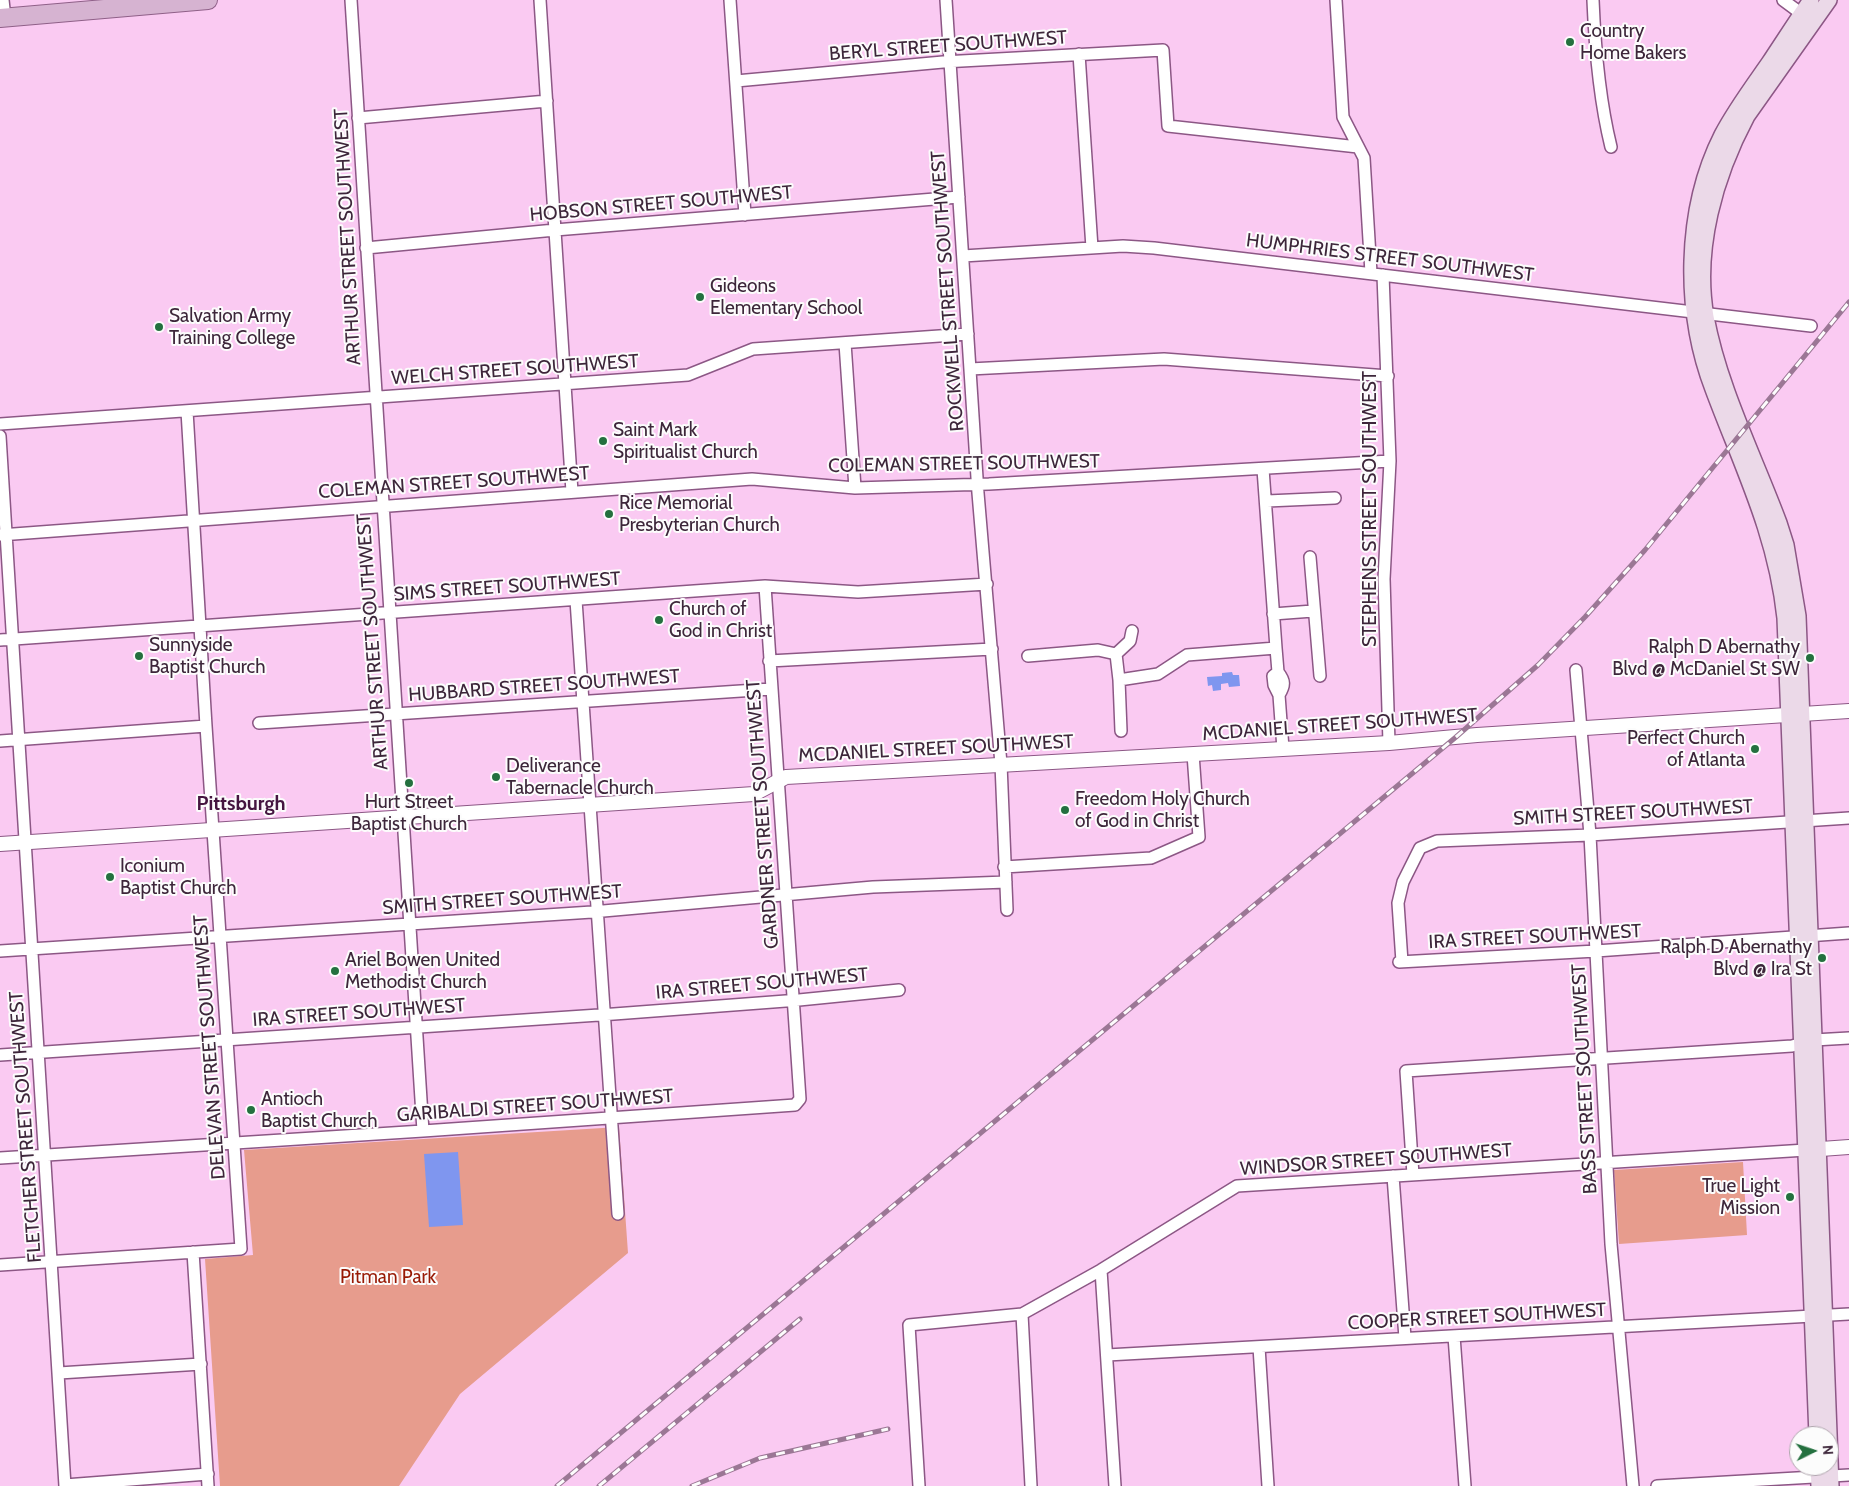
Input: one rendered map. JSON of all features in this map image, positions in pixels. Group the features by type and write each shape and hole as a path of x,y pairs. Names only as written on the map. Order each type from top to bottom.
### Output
{"main road":[{"path":"2,18 201,0"},
{"path":"1808,18 1812,0"},
{"path":"1823,1478 1819,1316 1796,714 1776,560 1758,500 1707,372 1698,342 1700,314 1692,242 1699,198 1721,137 1736,111 1808,18 1829,0"},
{"path":"1817,1426 1819,1316"}],"street":[{"path":"2,18 3,0"},
{"name":"ARTHUR STREET SOUTHWEST","path":"351,0 401,816 423,1131"},
{"path":"540,0 572,492"},
{"path":"730,0 745,215"},
{"name":"ROCKWELL STREET SOUTHWEST","path":"946,0 978,485 1001,764 1007,910"},
{"name":"STEPHENS STREET SOUTHWEST","path":"1336,0 1343,118 1364,158 1388,376 1390,461 1384,579 1389,743"},
{"path":"1593,0 1596,61 1605,123 1611,147"},
{"path":"1782,0 1808,18"},
{"name":"BERYL STREET SOUTHWEST","path":"736,82 950,61 1163,50 1168,126 1358,147"},
{"path":"1079,54 1092,248"},
{"path":"358,118 547,101"},
{"name":"HOBSON STREET SOUTHWEST","path":"366,248 555,230 959,198"},
{"name":"HUMPHRIES STREET SOUTHWEST","path":"963,256 1092,248 1154,248 1811,326"},
{"name":"WELCH STREET SOUTHWEST","path":"0,424 688,376 753,349 968,334"},
{"path":"845,343 855,488"},
{"path":"970,369 1164,359 1388,376"},
{"name":"DELEVAN STREET SOUTHWEST","path":"187,411 241,1249 193,1252"},
{"name":"FLETCHER STREET SOUTHWEST","path":"0,436 3,535 12,639 39,1052 65,1486"},
{"name":"COLEMAN STREET SOUTHWEST","path":"3,535 752,479 855,488 978,485 1390,461"},
{"path":"1263,469 1267,501 1278,672 1273,676 1274,685 1279,695 1283,749"},
{"path":"1267,501 1335,498"},
{"path":"1310,557 1313,611 1320,676"},
{"name":"SIMS STREET SOUTHWEST","path":"0,640 765,586 858,592 987,584"},
{"name":"GARDNER STREET SOUTHWEST","path":"765,586 800,1099"},
{"path":"576,600 599,912 618,1214"},
{"path":"1273,614 1313,611"},
{"path":"1116,654 1130,641 1132,631"},
{"path":"1119,680 1158,674 1187,656 1276,648"},
{"path":"770,661 992,649"},
{"path":"1028,656 1098,650 1116,654"},
{"path":"1116,654 1121,730"},
{"name":"BASS STREET SOUTHWEST","path":"1576,670 1590,834 1617,1326 1633,1486"},
{"name":"HUBBARD STREET SOUTHWEST","path":"259,723 771,689"},
{"name":"MCDANIEL STREET SOUTHWEST","path":"0,844 213,828 754,794 786,777 1389,743 1477,735 1582,730 1849,711"},
{"path":"0,741 206,726"},
{"path":"1004,868 1152,858 1199,837 1193,754"},
{"name":"SMITH STREET SOUTHWEST","path":"1400,962 1398,903 1403,882 1420,848 1437,841 1590,834 1849,818"},
{"name":"SMITH STREET SOUTHWEST","path":"0,951 599,912 874,887 1006,882"},
{"name":"IRA STREET SOUTHWEST","path":"1400,962 1596,951 1849,933"},
{"name":"IRA STREET SOUTHWEST","path":"0,1055 605,1014 899,990"},
{"path":"1413,1175 1406,1071 1602,1059 1849,1038"},
{"name":"GARIBALDI STREET SOUTHWEST","path":"0,1158 795,1105 800,1099"},
{"name":"WINDSOR STREET SOUTHWEST","path":"919,1486 909,1325 1022,1314 1101,1270 1237,1186 1849,1148"},
{"path":"1393,1176 1405,1338"},
{"path":"0,1265 193,1252 208,1480 65,1486"},
{"path":"1101,1270 1115,1486"},
{"path":"1022,1314 1031,1486"},
{"name":"COOPER STREET SOUTHWEST","path":"1107,1355 1849,1314"},
{"path":"1454,1336 1465,1486"},
{"path":"1259,1347 1268,1486"},
{"path":"59,1373 201,1364"},
{"path":"1658,1486 1823,1478 1849,1475"}],"green space":[{"name":"Pitman Park","path":"619,1127 628,1253 460,1394 399,1486 220,1486 205,1259 253,1255 244,1150"},
{"path":"1743,1162 1747,1235 1619,1244 1614,1170"}],"water":[{"path":"1232,672 1233,675 1239,675 1240,686 1229,687 1228,683 1221,684 1221,690 1213,691 1212,685 1208,686 1207,677 1222,676 1222,673"},
{"path":"458,1152 463,1225 429,1227 424,1154"}],"railway":[{"path":"557,1486 1456,737 1538,665 1585,617 1645,550 1849,302"},
{"path":"599,1486 800,1319"},
{"path":"692,1486 760,1458 888,1429"}],"place":[{"name":"Country Home Bakers","path":"1570,42"},
{"name":"Gideons Elementary School","path":"700,297"},
{"name":"Salvation Army Training College","path":"159,327"},
{"name":"Saint Mark Spiritualist Church","path":"603,441"},
{"name":"Rice Memorial Presbyterian Church","path":"609,514"},
{"name":"Church of God in Christ","path":"659,620"},
{"name":"Sunnyside Baptist Church","path":"139,656"},
{"name":"Ralph D Abernathy Blvd @ McDaniel St SW","path":"1810,658"},
{"name":"Perfect Church of Atlanta","path":"1755,749"},
{"name":"Deliverance Tabernacle Church","path":"496,777"},
{"name":"Hurt Street Baptist Church","path":"409,783"},
{"name":"Freedom Holy Church of God in Christ","path":"1065,810"},
{"name":"Iconium Baptist Church","path":"110,877"},
{"name":"Ralph D Abernathy Blvd @ Ira St","path":"1822,958"},
{"name":"Ariel Bowen United Methodist Church","path":"335,971"},
{"name":"Antioch Baptist Church","path":"251,1110"},
{"name":"True Light Mission","path":"1790,1197"}],"district":[{"name":"Pittsburgh","path":"241,804"}]}
